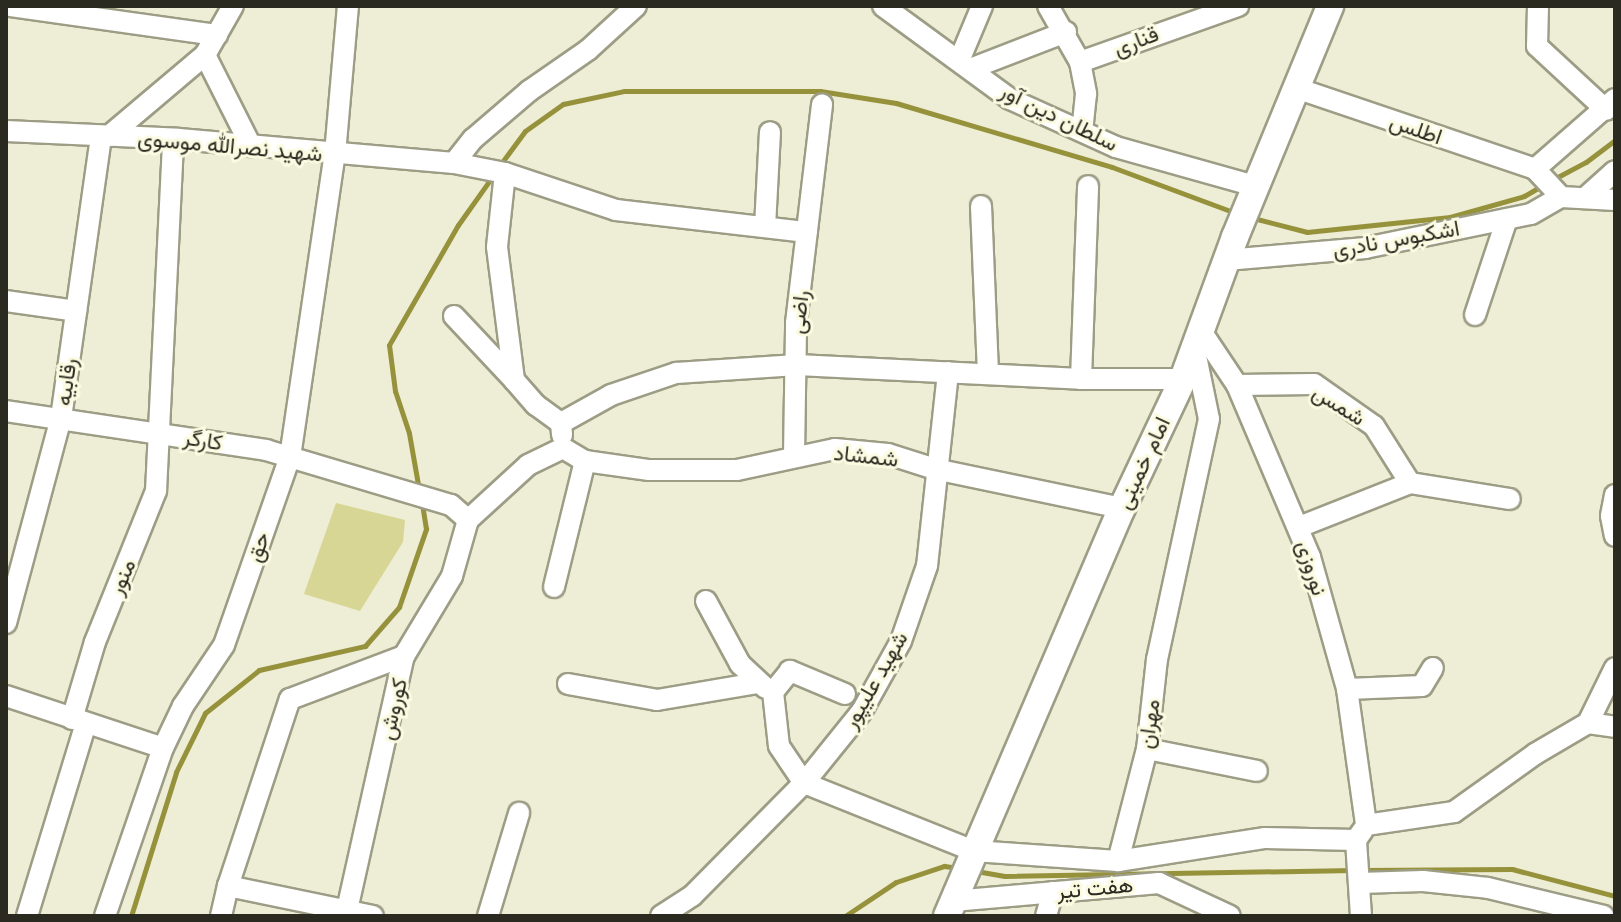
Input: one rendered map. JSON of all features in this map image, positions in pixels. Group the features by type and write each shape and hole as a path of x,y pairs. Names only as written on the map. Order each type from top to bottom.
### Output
{"main road":[{"name":"امام خمینی","path":"962,881 1122,508 1183,379 1230,249 1330,6"}],"street":[{"path":"10,6 217,35"},
{"path":"105,136 205,55 233,6"},
{"name":"حق","path":"105,916 163,748 183,706 224,645 290,457 335,154 348,6"},
{"path":"454,163 473,139 529,91 588,50 636,6"},
{"name":"سلطان دین آور","path":"883,6 1010,99 1116,147 1252,195"},
{"path":"965,65 982,6"},
{"path":"1048,6 1066,32 1080,62 1086,94 1082,131"},
{"name":"قناری","path":"1080,62 1238,6"},
{"path":"1538,6 1537,46 1611,105 1535,169 1561,197 1615,200"},
{"path":"965,65 1066,32"},
{"path":"205,55 251,146"},
{"name":"اطلس","path":"1296,88 1535,169"},
{"name":"راضی","path":"822,105 796,323 797,365 1081,379 1183,379"},
{"name":"شهید نصرالله موسوی","path":"6,131 173,139 454,163 505,173"},
{"path":"765,227 770,132"},
{"name":"رقابیه","path":"6,623 61,418 105,136"},
{"name":"منور","path":"27,916 79,721 95,642 156,491 173,139"},
{"path":"1585,198 1615,171"},
{"path":"514,380 497,247 505,173 616,210 807,232"},
{"path":"1081,379 1088,186"},
{"name":"اشکبوس نادری","path":"1230,249 1365,248 1531,214 1561,197"},
{"path":"981,206 988,373"},
{"path":"1475,315 1507,219"},
{"path":"6,301 76,311"},
{"path":"454,316 536,405 561,423 563,448 528,465 468,520"},
{"name":"نوروزی","path":"1198,341 1237,385 1299,527 1347,689 1360,842 1360,883"},
{"name":"مهران","path":"1118,861 1147,749 1157,659 1209,419 1198,341"},
{"path":"561,423 611,395 676,373 797,365 794,456"},
{"name":"شهید علیپور","path":"661,916 692,896 804,783 862,711 901,641 927,566 935,469 948,372"},
{"name":"شمس","path":"1237,385 1314,384 1374,426 1410,483"},
{"name":"کارگر","path":"6,411 158,433 290,457 451,505 468,520"},
{"name":"شمشاد","path":"563,448 585,461 649,470 737,470 835,449 888,454 935,469 1122,508"},
{"path":"554,587 585,461"},
{"path":"1299,527 1410,483 1510,499"},
{"path":"1614,523 1615,495"},
{"name":"کوروش","path":"347,910 404,656 452,576 468,520"},
{"path":"706,601 740,664 765,688 779,746 804,783 962,881 1265,838 1360,842 1454,812 1535,754 1588,723 1615,668"},
{"path":"221,916 228,886 290,699 404,656"},
{"path":"1347,689 1422,686 1433,668"},
{"path":"568,684 657,700 765,688 790,671 845,694"},
{"path":"6,696 163,748"},
{"path":"1588,723 1615,727"},
{"path":"1147,749 1257,771"},
{"path":"488,916 519,813"},
{"name":"هفت تیر","path":"962,881 1053,892 1159,883 1225,915"},
{"path":"1361,916 1360,883 1423,881 1488,888 1604,916"},
{"path":"228,886 373,916"},
{"path":"1046,916 1053,892"}],"shaded area":[{"path":"336,503 405,520 403,542 360,611 304,594"}],"waterway":[{"path":"500,165 525,131 563,104 624,91 820,91 896,103 1112,167 1236,213"},
{"path":"1552,180 1586,162 1615,140"},
{"path":"419,490 409,433 395,391 389,345 458,225 492,177"},
{"path":"1253,218 1307,232 1450,217 1524,196 1543,185"},
{"path":"131,916 176,772 205,713 259,670 365,646 399,607 426,529 422,503"},
{"path":"845,916 896,882 944,866 959,868"},
{"path":"1364,870 1512,869 1615,896"},
{"path":"976,871 1005,876 1354,870"}]}
